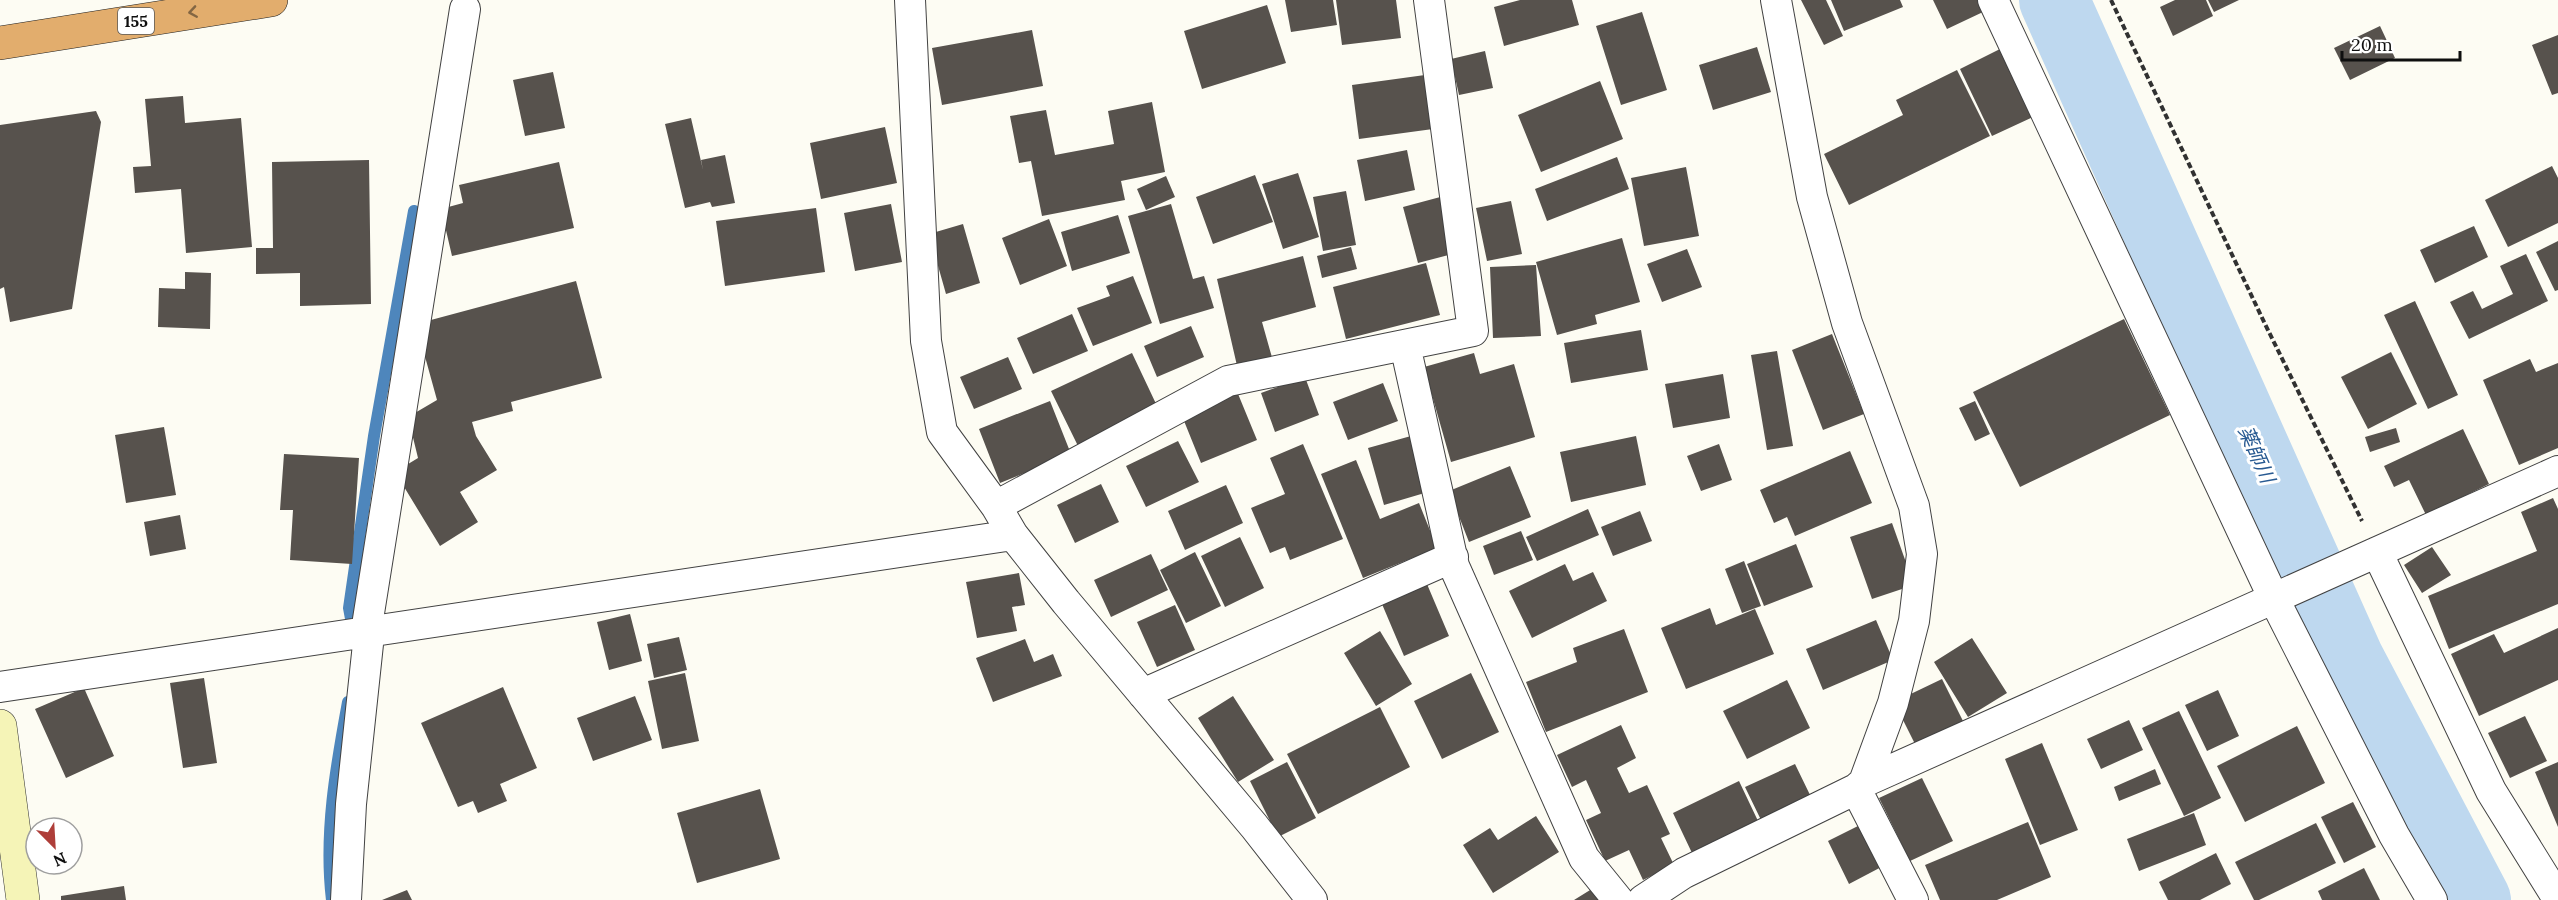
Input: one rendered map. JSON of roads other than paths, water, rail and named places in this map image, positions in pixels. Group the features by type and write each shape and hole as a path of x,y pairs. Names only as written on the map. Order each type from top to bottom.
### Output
{"highway":[{"name":"155","path":"0,43 272,0"}],"street":[{"path":"910,0 926,341 942,432 996,506 1013,535 1254,826 1311,900"},
{"path":"996,506 1228,381 1473,331 1429,0"},
{"path":"1776,0 1812,197 1847,323 1914,506 1922,554 1914,621 1893,703 1860,785 1913,900"},
{"path":"1993,0 2274,599 2394,834 2432,900"},
{"path":"346,900 351,804 368,644 366,632 465,9"},
{"path":"1405,345 1454,566 1584,858 1618,900"},
{"path":"1647,899 1684,873 1860,785 2558,471"},
{"path":"0,687 1013,535"},
{"path":"2377,552 2486,781 2548,867 2558,899"},
{"path":"1143,694 1453,557"},
{"path":"0,726 23,900"}],"waterway":[{"name":"薬師川","path":"2054,0 2349,659 2476,900"},
{"path":"354,635 349,608 374,436 414,211"},
{"path":"332,900 330,825 348,702"}]}
